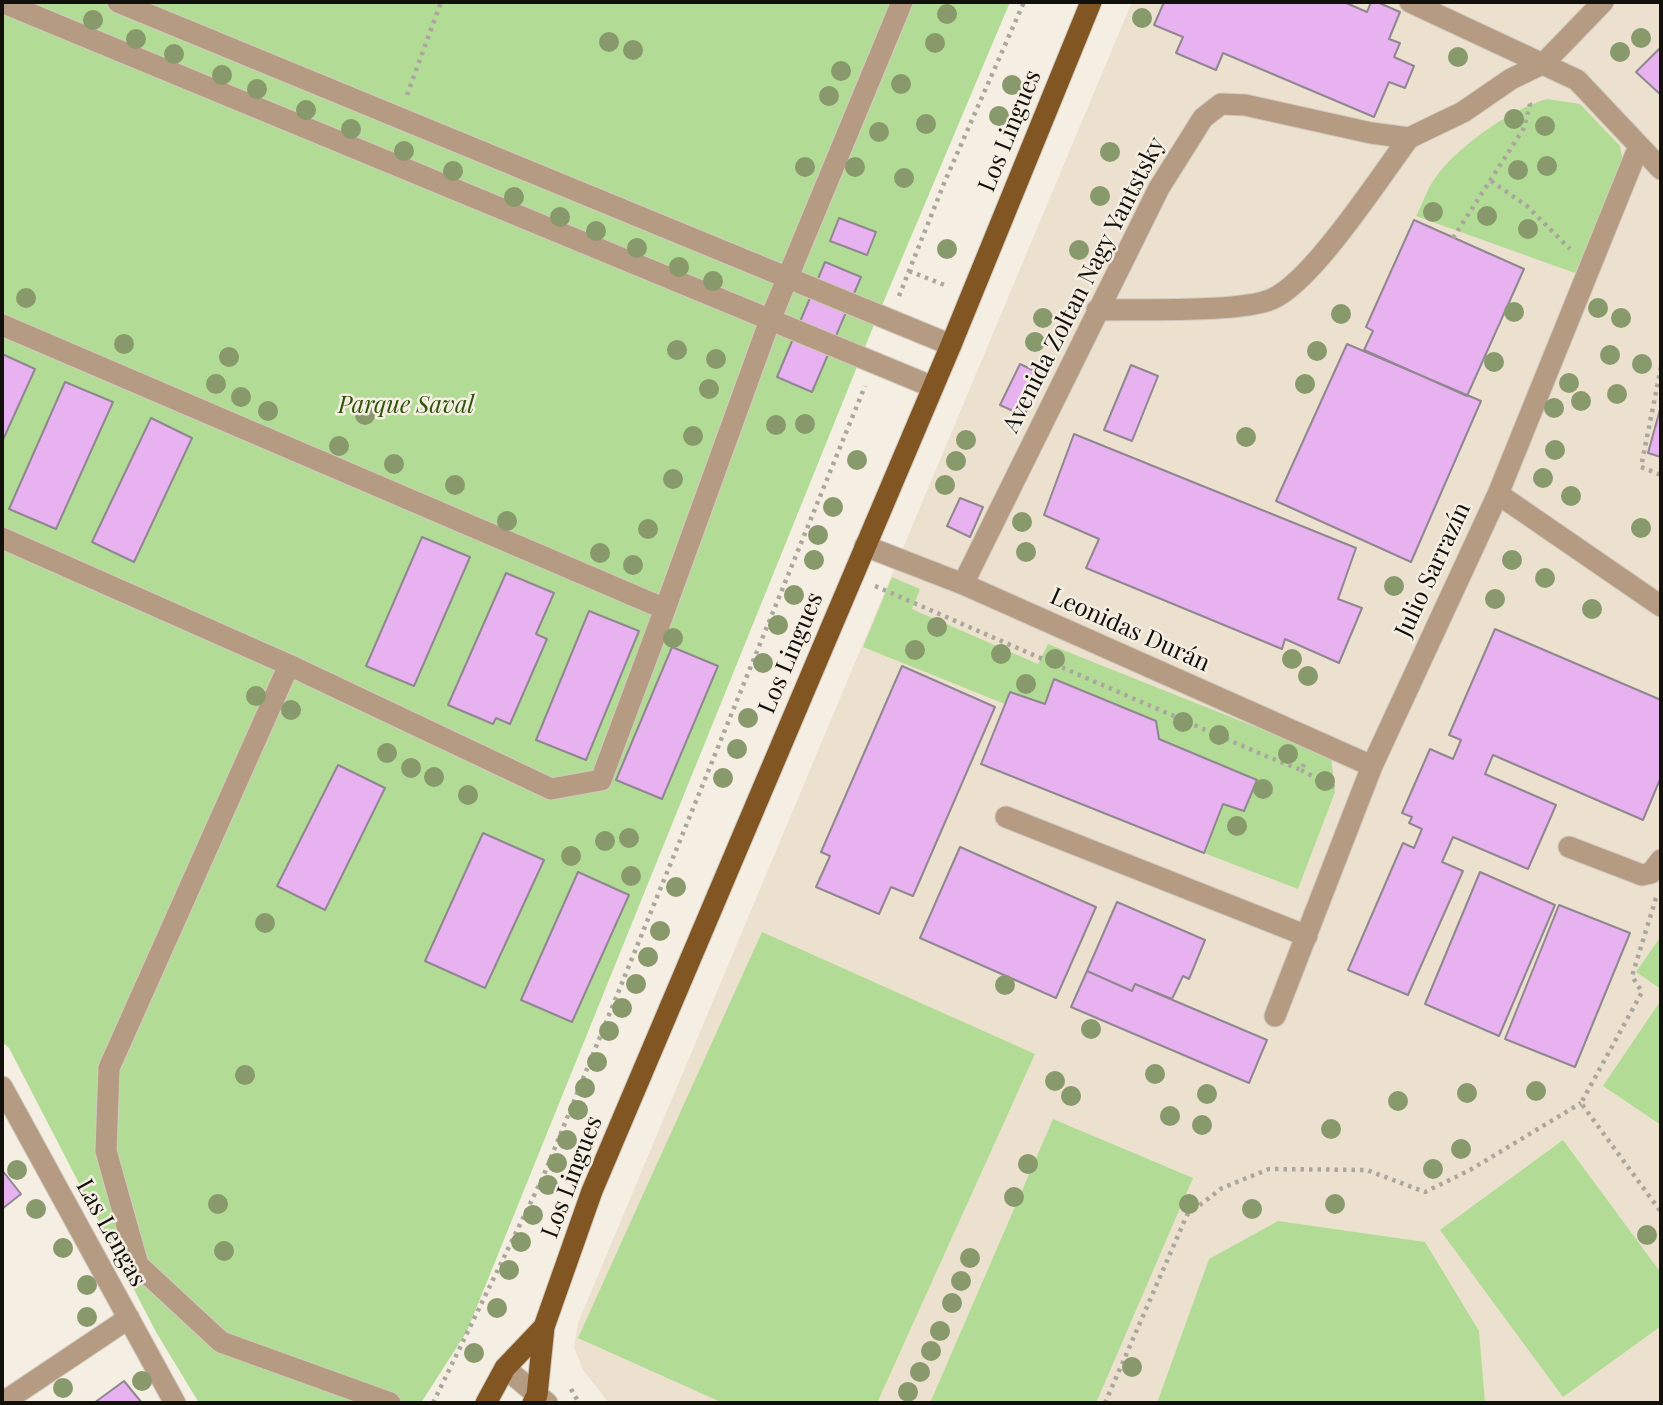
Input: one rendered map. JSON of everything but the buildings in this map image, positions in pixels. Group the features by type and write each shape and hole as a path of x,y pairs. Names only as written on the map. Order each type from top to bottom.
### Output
{"main road":[{"name":"Los Lingues","path":"539,1401 544,1327 592,1191 951,345 1091,2"},
{"name":"Los Lingues","path":"486,1403 505,1368 544,1327"}],"street":[{"path":"2,9 4,2 933,387"},
{"path":"118,2 951,345"},
{"path":"2,538 289,665 551,789 601,780 770,320 902,2"},
{"path":"1410,2 1544,62 1577,80 1661,169"},
{"path":"1097,310 1227,306 1271,300 1302,279 1409,138 1463,112 1511,79 1544,62 1603,2"},
{"name":"Avenida Zoltan Nagy Yantstsky","path":"962,584 1159,188 1203,118 1222,104 1245,105 1371,133 1409,138"},
{"name":"Julio Sarrazín","path":"1275,1016 1372,766 1498,494 1639,146"},
{"path":"2,325 665,609"},
{"path":"1498,494 1661,606"},
{"name":"Leonidas Durán","path":"865,546 962,584 1372,766"},
{"path":"289,665 108,1068 106,1151 138,1265 221,1342 390,1403"},
{"path":"1006,817 1307,936"},
{"path":"1569,847 1642,875 1656,867"},
{"name":"Las Lengas","path":"2,1087 176,1403"},
{"path":"2,1403 129,1318"},
{"path":"505,1368 539,1401"}],"path":[{"path":"405,99 441,2"},
{"path":"889,320 944,181 1024,2"},
{"path":"1453,238 1524,128 1530,104 1511,79"},
{"path":"1491,181 1527,206 1588,268"},
{"path":"433,1403 543,1177 874,363"},
{"path":"1661,367 1641,467 1661,475"},
{"path":"868,582 1092,682 1300,770 1359,800"},
{"path":"1300,770 1314,741"},
{"path":"1105,1403 1186,1215 1222,1188 1269,1169 1367,1170 1425,1192 1470,1170 1581,1103 1642,992 1632,976 1657,898 1656,867"},
{"path":"1581,1103 1661,1212"}],"shaded area":[{"path":"1132,2 1661,2 1661,1403 609,1403 583,1370 574,1347 578,1323"}],"green space":[{"name":"Parque Saval","path":"2,2 1010,2 878,315 467,1331 421,1403 199,1403 156,1332 9,1048 2,1042"},
{"path":"1547,99 1580,104 1620,146 1624,167 1575,273 1416,216 1433,181 1469,143 1500,121"},
{"path":"892,577 920,589 912,609 1038,664 1048,644 1331,757 1335,792 1298,889 1204,853 1223,804 1244,811 1257,780 1159,739 1156,721 1055,679 1045,704 1010,692 1005,704 863,647"},
{"path":"762,932 1035,1054 877,1403 723,1403 578,1338"},
{"path":"1661,936 1661,989 1636,972"},
{"path":"1661,1000 1661,1125 1603,1086"},
{"path":"1053,1119 1193,1178 1096,1403 930,1403"},
{"path":"1563,1140 1661,1273 1661,1326 1563,1397 1440,1230"},
{"path":"1278,1221 1425,1242 1479,1331 1485,1403 1157,1403 1209,1259"}]}
